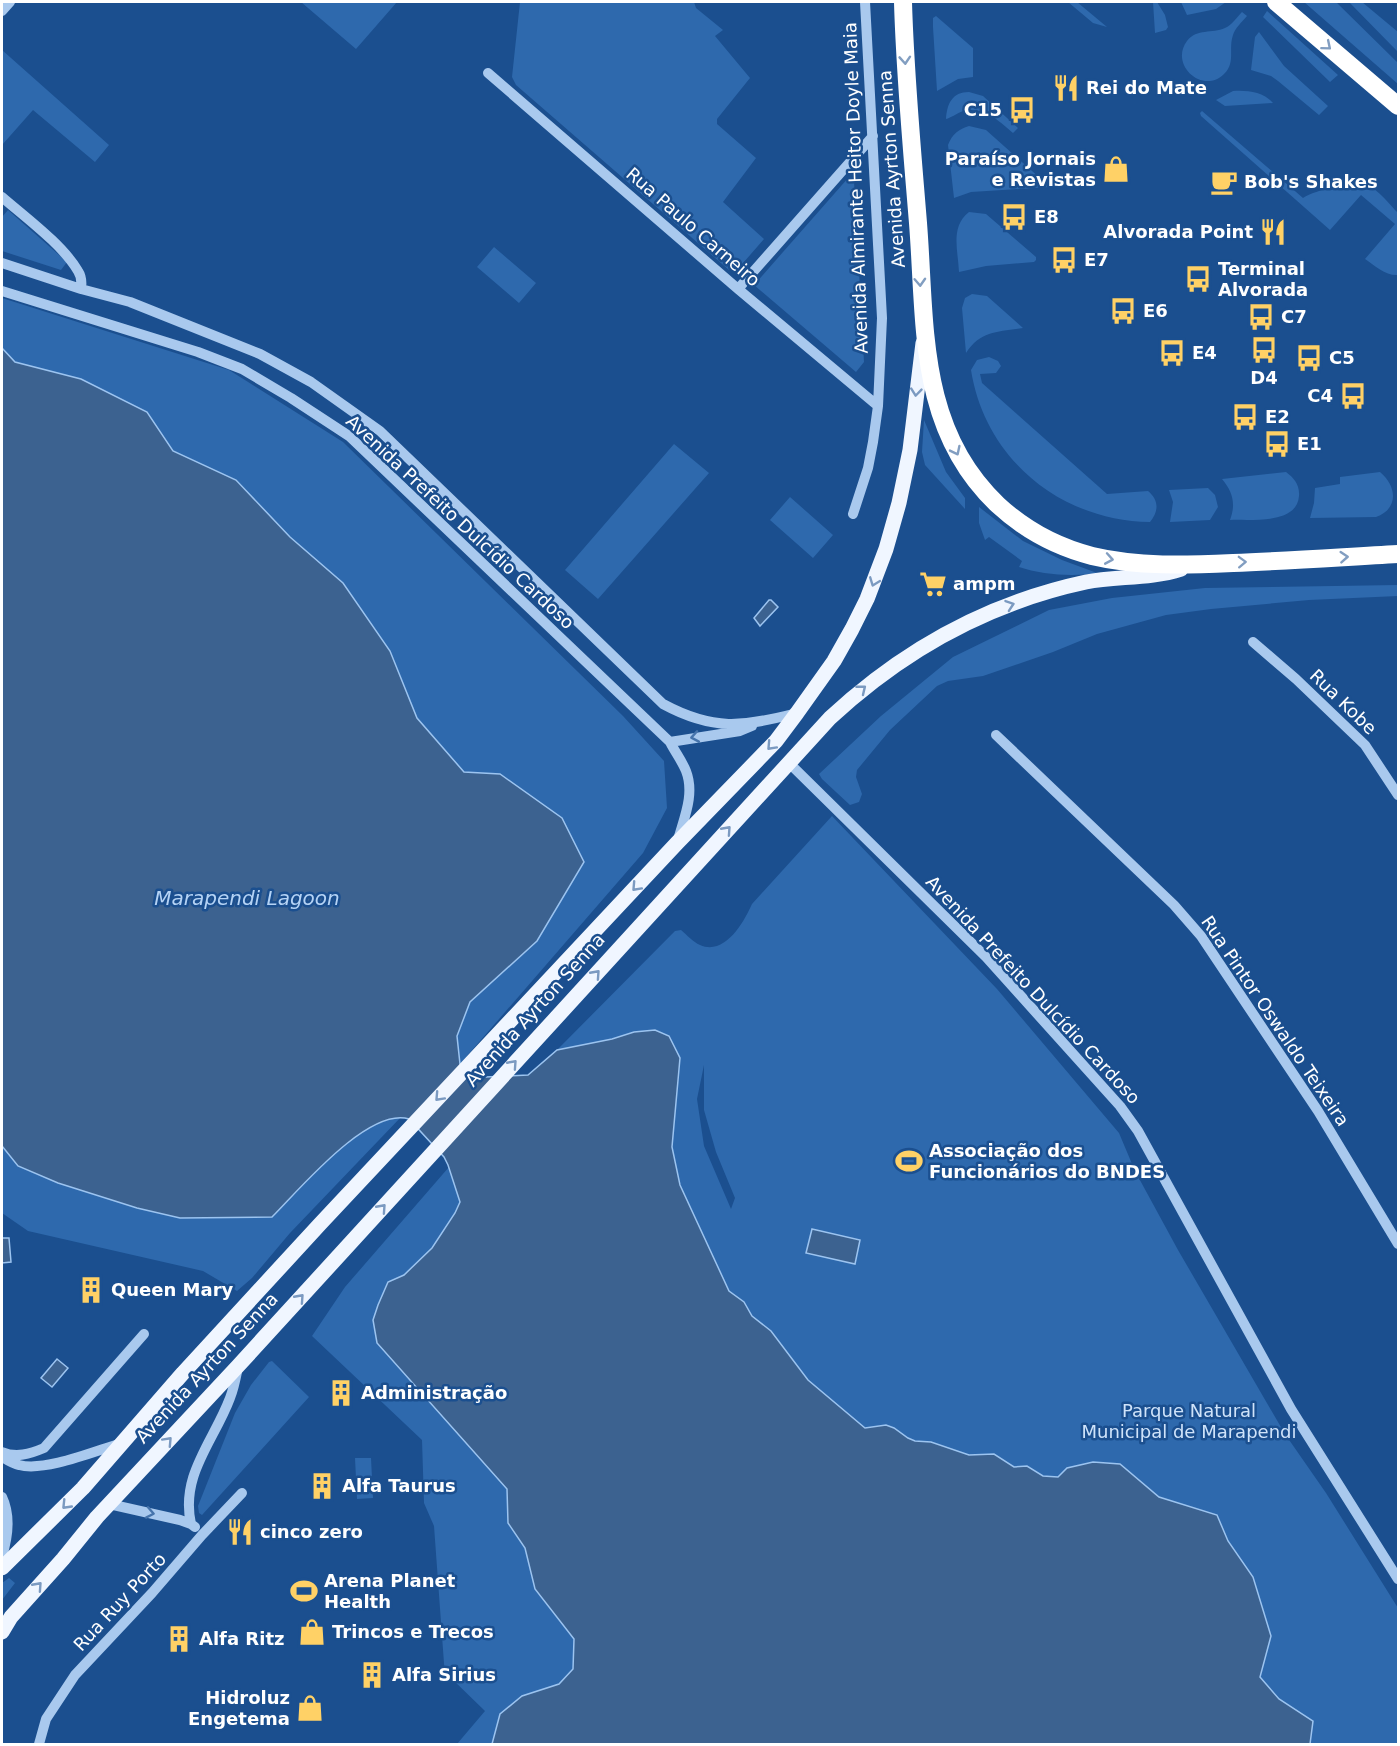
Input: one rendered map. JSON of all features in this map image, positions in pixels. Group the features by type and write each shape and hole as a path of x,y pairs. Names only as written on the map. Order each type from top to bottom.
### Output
{"highway":[{"name":"Avenida Ayrton Senna","path":"903,2 924,334 936,399 956,451 975,483 1006,513 1026,528 1045,539 1092,556 1131,562 1195,564 1398,554"},
{"path":"1279,5 1398,106"}],"main road":[{"name":"Avenida Ayrton Senna","path":"2,1568 59,1513 320,1224 677,843 776,741 797,713 834,662 852,629 867,599 886,549 910,450 924,334"},
{"name":"Avenida Ayrton Senna","path":"2,1632 11,1617 109,1504 830,718 859,691 921,647 956,627 1013,604 1086,582 1151,575 1195,564"}],"street":[{"path":"2,11 10,2"},
{"name":"Avenida Almirante Heitor Doyle Maia","path":"854,514 868,468 878,406 882,318 865,2"},
{"name":"Rua Paulo Carneiro","path":"488,72 738,289 878,406"},
{"path":"738,289 873,136"},
{"path":"2,197 68,258 80,272 81,289"},
{"name":"Avenida Prefeito Dulcídio Cardoso","path":"2,263 81,289 130,302 260,354 311,382 380,431 663,704 700,721 730,724 759,723 797,713"},
{"name":"Avenida Prefeito Dulcídio Cardoso","path":"2,291 198,352 242,369 349,436 670,742 687,772 690,787 689,802 677,843"},
{"name":"Rua Kobe","path":"1253,642 1296,679 1365,745 1398,795"},
{"path":"670,742 740,731 759,723"},
{"name":"Rua Pintor Oswaldo Teixeira","path":"996,735 1174,905 1201,936 1318,1111 1398,1244"},
{"name":"Avenida Prefeito Dulcídio Cardoso","path":"789,763 986,957 1120,1106 1138,1131 1292,1409 1398,1578"},
{"path":"2,1455 23,1455 44,1448 144,1334"},
{"path":"191,1524 188,1492 200,1457 231,1397 238,1366"},
{"path":"52,1441 54,1456 61,1462"},
{"path":"2,1455 16,1465 30,1467 61,1462 122,1443"},
{"name":"Rua Ruy Porto","path":"39,1744 46,1719 75,1675 242,1493"},
{"path":"2,1497 7,1515 2,1556"},
{"path":"109,1504 191,1524 202,1535"}],"green space":[{"path":"301,2 397,2 356,49"},
{"path":"520,2 694,2 696,8 723,30 715,36 750,78 717,119 717,124 756,158 723,202 764,239 737,270 729,270 516,85 512,77"},
{"path":"1068,2 1077,2 1107,27 1093,23"},
{"path":"1153,2 1157,2 1165,15 1168,27 1166,30 1155,33"},
{"path":"1181,2 1226,2 1216,9 1187,15"},
{"path":"1304,2 1336,2 1398,63 1398,84"},
{"path":"1349,2 1362,2 1398,32 1398,52"},
{"path":"1267,11 1338,75 1330,82 1263,17"},
{"path":"1242,12 1247,16 1233,35 1228,70 1216,80 1207,81 1191,74 1185,68 1182,59 1187,41 1195,34 1225,28"},
{"path":"936,16 973,48 973,77 958,79 937,91 933,27 933,18"},
{"path":"1259,32 1284,66 1328,106 1319,115 1271,76 1251,70 1255,37"},
{"path":"2,50 109,145 95,162 33,110 2,145"},
{"path":"1233,91 1255,92 1265,96 1273,103 1225,106 1216,100"},
{"path":"969,92 983,96 1018,128 1013,133 991,116 971,110 946,119 951,100 958,94"},
{"path":"1202,111 1303,198 1325,189 1353,184 1367,185 1376,190 1398,213 1398,275 1385,272 1365,259 1395,224 1361,195 1330,230 1201,116"},
{"path":"969,126 986,130 1050,187 971,192 954,198 948,145 956,132"},
{"path":"849,177 854,181 864,362 856,372 754,285"},
{"path":"8,210 67,262 61,270 2,251 2,217"},
{"path":"969,212 986,214 1036,257 1036,260 959,272 957,232 963,218"},
{"path":"494,247 536,283 519,303 477,267"},
{"path":"972,294 987,296 1023,328 984,336 966,353 962,308 965,298"},
{"path":"2,298 229,370 343,442 623,716 664,761 667,808 643,853 460,1064 457,1036 470,1002 537,941 500,774 464,772 417,718 390,651 343,583 290,537 236,480 173,451 147,412 81,379 15,362 2,348"},
{"path":"989,357 998,361 1001,366 996,373 980,374 982,383 1107,494 1148,491 1157,506 1150,522 1117,519 1086,510 1058,497 1032,479 1010,457 992,431 979,402 971,370 977,360"},
{"path":"924,420 946,472 965,498 965,509 925,465 922,452"},
{"path":"674,444 709,473 598,599 565,570"},
{"path":"1286,472 1299,488 1296,505 1290,512 1282,516 1260,520 1230,520 1233,509 1232,498 1222,479"},
{"path":"1380,472 1390,484 1393,497 1389,509 1383,513 1376,517 1310,518 1315,488 1340,484 1340,477"},
{"path":"1208,488 1215,495 1218,507 1210,520 1170,522 1173,502 1169,490"},
{"path":"790,497 833,535 813,558 770,520"},
{"path":"979,507 1023,541 1062,560 1097,573 1058,574 1019,567 1022,561 989,537 985,540 979,523"},
{"path":"1398,585 1398,596 1309,600 1166,615 1097,634 983,676 948,681 937,686 890,730 857,770 856,777 862,794 859,802 850,805 819,774 881,716 953,657 1049,610 1112,598 1205,588"},
{"name":"Associação dos Funcionários do BNDES","path":"832,816 997,989 1119,1133 1135,1171 1178,1250 1285,1434 1326,1493 1398,1608 1398,1744 1310,1744 1313,1721 1279,1699 1260,1677 1271,1636 1253,1577 1228,1541 1217,1515 1159,1497 1136,1477 1067,1468 1058,1477 1043,1476 1027,1466 1014,1467 994,1454 969,1455 931,1442 915,1441 886,1425 865,1428 808,1380 771,1331 752,1316 744,1302 729,1291 680,1185 672,1147 680,1058 669,1036 634,1032 612,1039 557,1050 675,931 681,930 700,945 718,946 739,928 752,904","holes":["704,1065 704,1110 716,1152 735,1198 731,1209 704,1146 697,1099"]},
{"path":"401,1117 290,1233 252,1278 237,1291 203,1271 28,1231 2,1213 2,1146 18,1166 58,1183 137,1208 180,1218 272,1217 347,1142 383,1122"},
{"path":"449,1167 460,1202 432,1248 404,1275 388,1283 377,1343 507,1489 508,1523 525,1548 535,1589 574,1639 573,1669 559,1684 522,1696 500,1713 492,1744 457,1744 485,1711 450,1677 445,1677 434,1526 424,1503 422,1440 312,1336 345,1287"},
{"path":"272,1361 309,1397 202,1515 199,1513 198,1506 235,1413 251,1385"},
{"path":"355,1458 371,1458 373,1498 357,1499"},
{"path":"9,1578 15,1583 2,1600 2,1583"}],"water":[{"name":"Marapendi Lagoon","path":"2,348 15,362 81,379 147,412 173,451 236,480 290,537 343,583 390,651 417,718 464,772 500,774 562,818 584,862 537,941 470,1002 457,1036 460,1064 486,1077 528,1075 557,1050 612,1039 634,1032 655,1030 669,1036 680,1058 672,1147 680,1185 729,1291 744,1302 752,1316 771,1331 808,1380 865,1428 886,1425 915,1441 931,1442 969,1455 994,1454 1014,1467 1027,1466 1043,1476 1058,1477 1067,1468 1093,1462 1120,1464 1159,1497 1217,1515 1228,1541 1253,1577 1271,1636 1260,1677 1279,1699 1313,1721 1310,1744 492,1744 500,1714 522,1696 559,1684 573,1669 574,1639 535,1589 525,1548 508,1523 507,1489 377,1343 373,1320 388,1282 404,1275 432,1248 460,1202 444,1157 409,1119 392,1119 374,1125 355,1137 317,1171 272,1217 180,1218 137,1208 58,1183 18,1166 2,1146"},
{"path":"769,600 778,607 760,626 754,618"},
{"path":"812,1229 860,1240 855,1264 806,1253"},
{"path":"2,1238 9,1238 11,1262 2,1263"},
{"path":"57,1359 68,1368 52,1387 41,1378"}],"place":[{"name":"Rei do Mate","path":"1066,88"},
{"name":"C15","path":"1022,110"},
{"name":"Paraíso Jornais e Revistas","path":"1116,169"},
{"name":"Bob's Shakes","path":"1224,182"},
{"name":"E8","path":"1014,217"},
{"name":"Alvorada Point","path":"1273,232"},
{"name":"E7","path":"1064,260"},
{"name":"Terminal Alvorada","path":"1198,279"},
{"name":"E6","path":"1123,311"},
{"name":"C7","path":"1261,317"},
{"name":"D4","path":"1264,350"},
{"name":"E4","path":"1172,353"},
{"name":"C5","path":"1309,358"},
{"name":"C4","path":"1353,396"},
{"name":"E2","path":"1245,417"},
{"name":"E1","path":"1277,444"},
{"name":"ampm","path":"933,584"},
{"name":"Associação dos Funcionários do BNDES","path":"909,1161"},
{"name":"Queen Mary","path":"91,1290"},
{"name":"Administração","path":"341,1393"},
{"name":"Alfa Taurus","path":"322,1486"},
{"name":"cinco zero","path":"240,1532"},
{"name":"Arena Planet Health","path":"304,1591"},
{"name":"Trincos e Trecos","path":"312,1632"},
{"name":"Alfa Ritz","path":"179,1639"},
{"name":"Alfa Sirius","path":"372,1675"},
{"name":"Hidroluz Engetema","path":"310,1708"}],"park label":[{"name":"Parque Natural Municipal de Marapendi","path":"1189,1421"}]}
